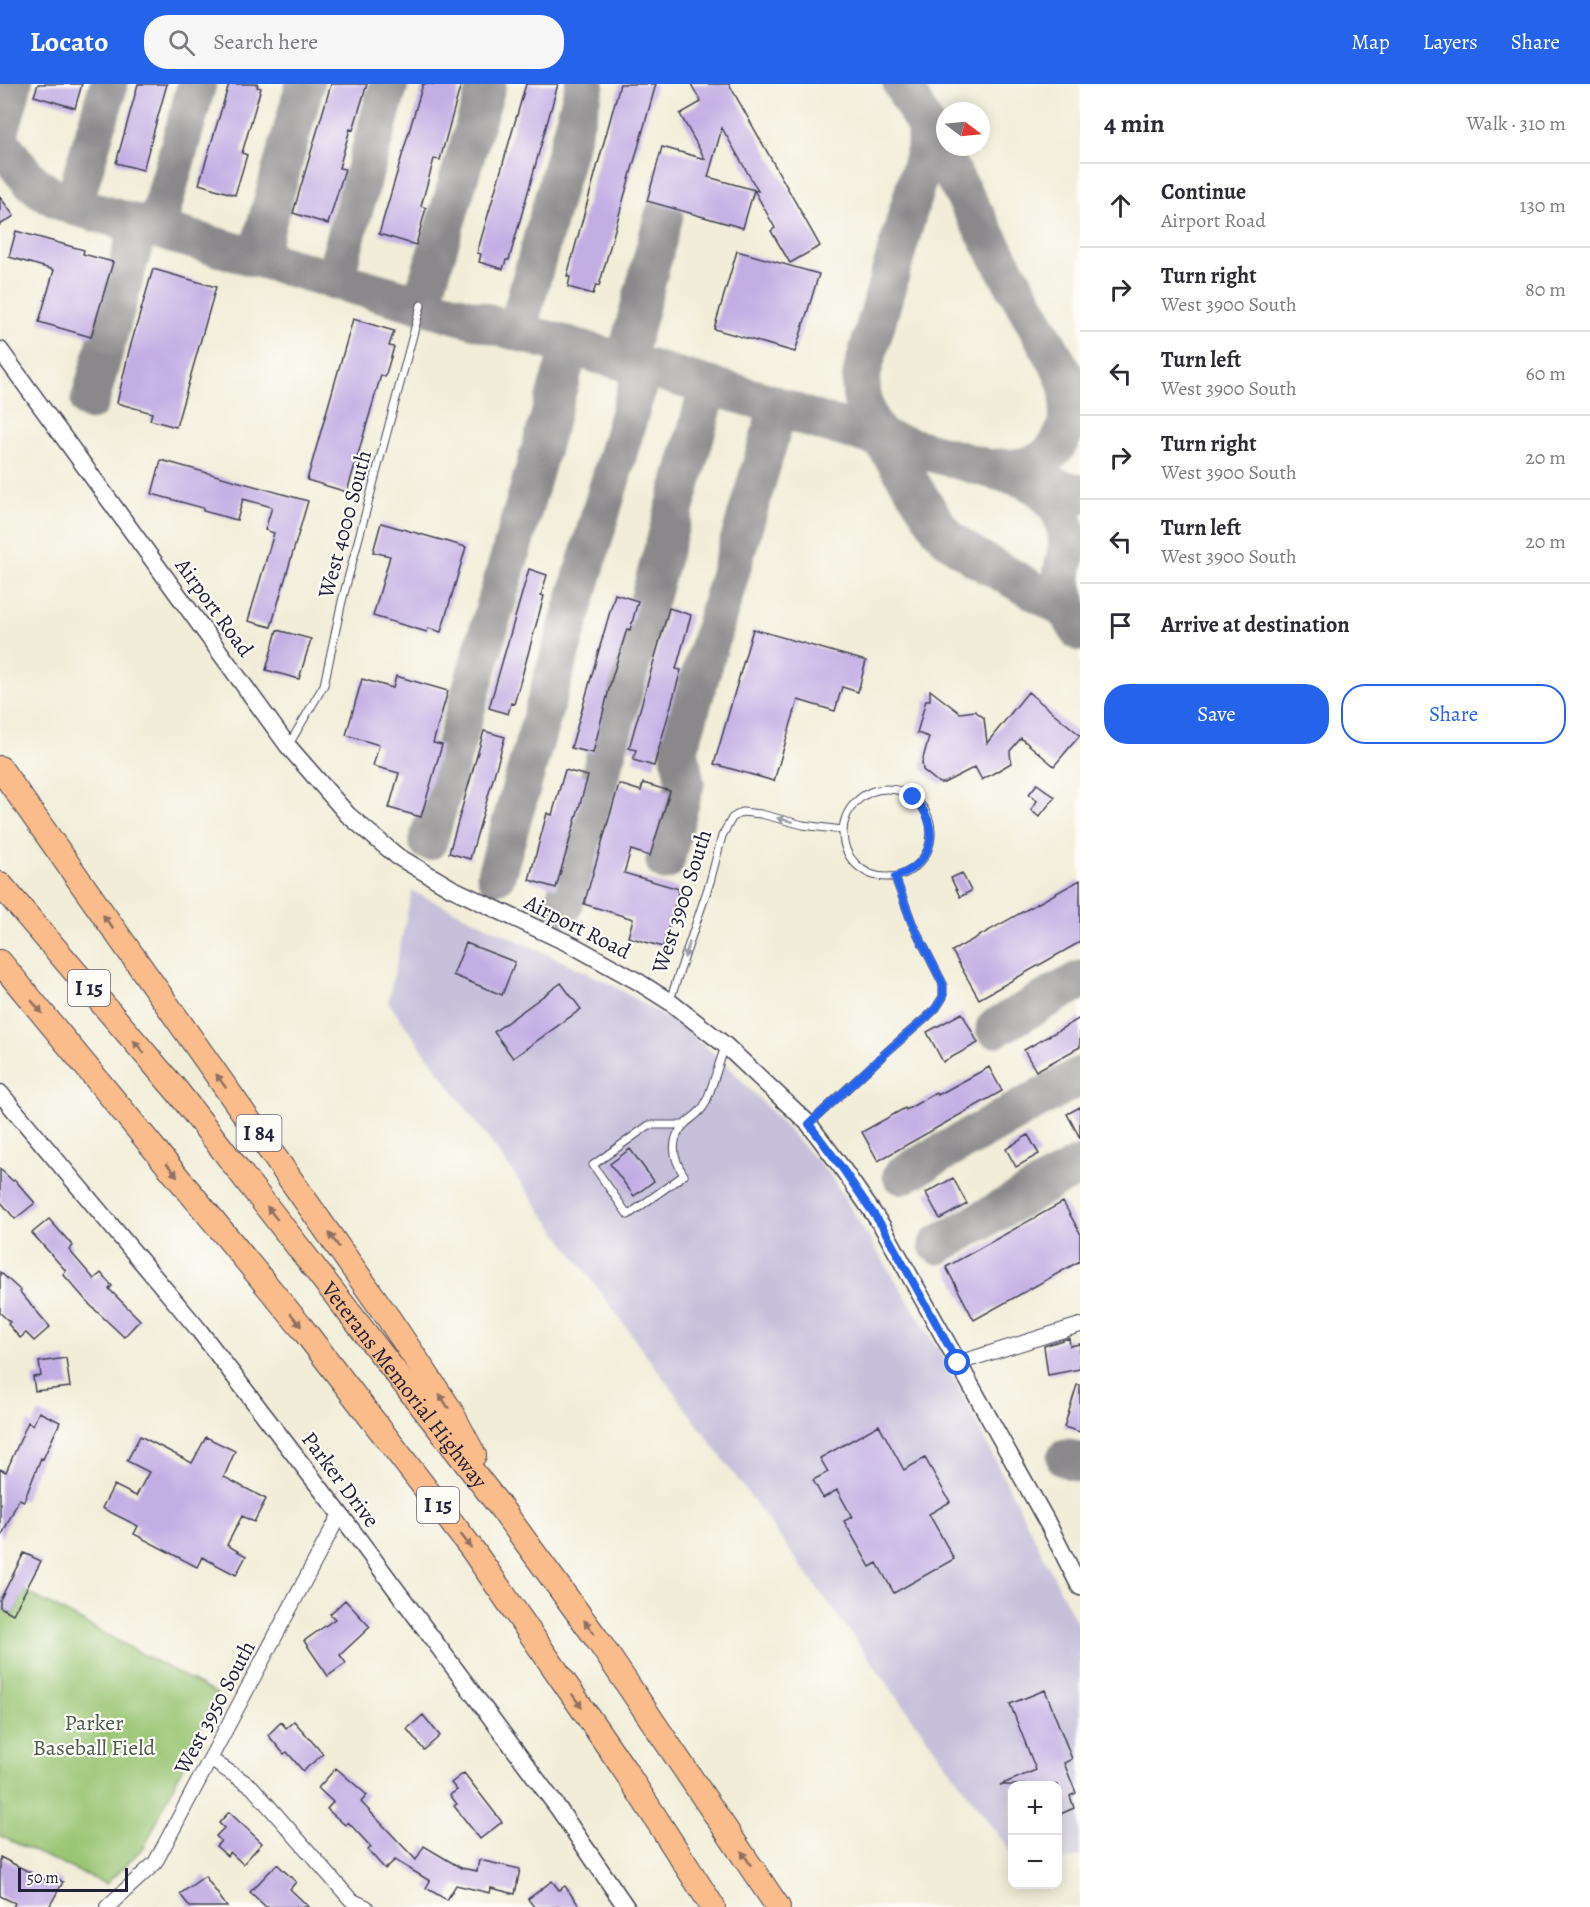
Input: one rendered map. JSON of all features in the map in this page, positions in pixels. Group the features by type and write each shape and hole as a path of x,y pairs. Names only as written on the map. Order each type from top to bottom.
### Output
{"highway":[{"name":"I 84","path":"0,768 389,1319 449,1408 501,1508"},
{"name":"Veterans Memorial Highway","path":"0,884 177,1092 501,1508 597,1639 778,1907"},
{"name":"Veterans Memorial Highway","path":"0,962 302,1328 472,1549 624,1769 713,1907"}],"street":[{"name":"Airport Road","path":"0,350 288,746 348,815 397,856 451,888 574,946 638,981 670,1002 725,1046 809,1124 882,1226 1047,1522 1080,1587"},
{"name":"Parker Drive","path":"0,1094 198,1329 340,1514 558,1808 626,1907"},
{"path":"958,1363 1080,1324"},
{"name":"West 3950 South","path":"107,1907 123,1902 155,1863 340,1514"},
{"path":"210,1759 252,1787 351,1900 366,1907"}],"lane":[{"name":"West 4000 South","path":"288,746 324,685 342,601 421,304"},
{"path":"888,788 901,790 922,806 929,818 932,831 930,845 925,856 907,873 895,877 869,874 858,867 849,856 844,844 842,830 850,808 860,797 873,790 888,788"},
{"name":"West 3900 South","path":"670,1002 710,882 722,836 732,818 742,812 752,813 803,825 842,830"},
{"path":"809,1124 927,1017 943,997 943,984 912,923 895,877"},
{"path":"684,1125 649,1125 593,1165 628,1215 684,1175 675,1162 675,1140 684,1125 697,1116 704,1105 725,1046"}],"shaded area":[{"path":"412,891 611,984 687,1030 733,1071 830,1175 945,1360 1080,1629 1080,1856 1062,1861 1062,1781 1008,1781 1008,1849 388,1002"}],"green space":[{"name":"Parker Baseball Field","path":"25,1591 217,1694 145,1846 106,1884 0,1836 0,1607 13,1614"}],"building":[{"path":"38,84 82,84 75,108 34,96"},
{"path":"138,84 167,84 143,170 116,163"},
{"path":"229,84 258,84 257,87 261,88 242,153 247,155 235,195 199,184"},
{"path":"331,84 367,84 353,130 350,129 339,168 345,169 328,224 293,213"},
{"path":"423,84 461,84 440,160 434,159 421,206 426,208 416,245 379,234"},
{"path":"526,84 558,84 509,260 506,260 503,269 479,262 481,254 477,253"},
{"path":"620,84 656,84 599,286 596,285 593,294 568,287 570,277 567,276"},
{"path":"691,84 729,84 820,246 790,263 771,231 775,228 754,190 743,228 647,201 662,147 705,159 680,114 701,102","holes":["722,128 758,191 708,177"]},
{"path":"0,197 14,216 0,225"},
{"path":"16,231 84,250 83,254 113,262 91,337 39,322 54,270 9,257"},
{"path":"737,251 819,274 795,352 714,329"},
{"path":"153,269 216,287 176,427 150,420 152,413 117,403 129,351"},
{"path":"353,319 394,331 389,346 394,347 385,377 381,375 347,492 307,480"},
{"path":"161,460 308,501 271,627 248,621 274,533 265,530 272,507 243,499 237,520 152,494"},
{"path":"381,523 466,547 441,632 428,628 427,632 373,616 390,556 373,552"},
{"path":"529,569 547,575 541,595 544,596 514,704 511,703 508,714 489,708"},
{"path":"615,594 638,601 611,681 593,753 571,748"},
{"path":"669,608 691,615 676,669 681,670 654,766 633,760 636,750 629,748"},
{"path":"753,629 866,661 858,692 842,687 835,711 798,700 774,781 714,764"},
{"path":"277,630 311,639 299,679 266,670"},
{"path":"396,676 448,691 433,743 442,745 421,817 389,808 399,773 373,766 379,745 346,735 362,679 393,688"},
{"path":"930,690 960,713 975,711 984,718 987,743 1028,692 1080,735 1054,766 1021,738 1010,751 1011,763 982,780 975,767 944,783 939,783 923,770 922,762 929,737 917,733 926,700 930,700"},
{"path":"484,731 505,737 470,859 449,853"},
{"path":"565,770 588,776 556,888 529,880 547,813 552,815"},
{"path":"643,783 670,791 650,856 631,850 624,873 679,889 663,947 628,937 633,919 584,904 619,784 641,791"},
{"path":"1037,784 1055,797 1039,817 1031,810 1037,801 1029,794"},
{"path":"962,873 971,891 960,897 951,878"},
{"path":"1080,880 1080,942 979,999 952,951"},
{"path":"466,943 515,962 502,995 453,975"},
{"path":"561,983 581,1009 513,1058 494,1032"},
{"path":"962,1013 978,1043 943,1062 927,1032"},
{"path":"1080,1018 1080,1047 1036,1071 1024,1050"},
{"path":"989,1067 1002,1091 878,1161 862,1132"},
{"path":"1080,1107 1080,1138 1067,1114"},
{"path":"1028,1135 1039,1154 1016,1167 1006,1149"},
{"path":"630,1149 654,1181 634,1196 610,1164"},
{"path":"0,1169 13,1181 15,1180 35,1203 15,1219 0,1201"},
{"path":"953,1178 967,1204 940,1219 926,1193"},
{"path":"1063,1202 1080,1233 1080,1261 974,1320 946,1267"},
{"path":"49,1219 73,1246 69,1250 94,1279 101,1273 112,1286 109,1289 140,1320 124,1337 90,1305 63,1274 66,1271 32,1233"},
{"path":"0,1272 21,1291 50,1327 34,1341 26,1333 20,1338 8,1324 10,1322 0,1313"},
{"path":"1069,1338 1070,1346 1080,1344 1080,1369 1048,1375 1044,1346"},
{"path":"66,1358 70,1387 35,1391 33,1377 41,1376 39,1362"},
{"path":"1077,1385 1080,1385 1080,1432 1064,1427"},
{"path":"39,1412 60,1422 43,1459 41,1458 24,1501 19,1499 0,1539 0,1469 6,1472 28,1422 33,1425"},
{"path":"879,1425 904,1470 925,1458 950,1502 929,1514 954,1559 894,1593 877,1563 870,1567 844,1521 852,1517 837,1490 823,1498 813,1480 828,1472 820,1458"},
{"path":"140,1436 192,1463 206,1437 235,1451 224,1477 266,1499 254,1522 242,1516 227,1545 246,1556 236,1575 202,1557 197,1567 134,1534 138,1526 102,1508 114,1485 136,1496 149,1472 127,1461"},
{"path":"24,1553 41,1561 13,1614 0,1607 0,1600"},
{"path":"345,1600 370,1627 340,1655 346,1663 328,1676 304,1641 335,1619 330,1614"},
{"path":"1045,1690 1072,1759 1064,1763 1076,1793 1070,1796 1074,1808 1062,1813 1062,1781 1010,1781 1036,1770 1010,1704"},
{"path":"423,1715 440,1736 424,1750 407,1729"},
{"path":"294,1721 323,1754 303,1771 268,1735 281,1722 286,1728"},
{"path":"336,1768 367,1795 361,1802 416,1860 424,1846 461,1868 477,1871 479,1860 520,1869 515,1894 491,1888 490,1893 456,1885 447,1900 426,1888 430,1881 395,1860 385,1869 368,1850 371,1847 348,1822 345,1825 327,1809 333,1802 318,1788"},
{"path":"464,1773 502,1822 480,1839 454,1806 457,1804 450,1795 457,1790 451,1783"},
{"path":"229,1812 262,1843 243,1864 230,1852 227,1856 216,1846 221,1841 216,1836 224,1828 219,1823"},
{"path":"0,1857 49,1882 53,1876 63,1882 49,1907 13,1907 15,1903 0,1896"},
{"path":"277,1864 296,1882 290,1889 309,1907 266,1907 250,1892"},
{"path":"205,1876 227,1907 190,1907 180,1894"},
{"path":"552,1881 559,1890 565,1886 580,1907 534,1907 528,1899"}],"taxiway":[{"path":"0,131 13,84"},
{"path":"73,206 109,84"},
{"path":"156,230 197,84"},
{"path":"257,258 305,84"},
{"path":"334,280 389,84"},
{"path":"421,305 487,84"},
{"path":"517,331 585,84"},
{"path":"902,84 1080,403"},
{"path":"923,121 926,130 926,149 863,369 861,383 863,404 871,423 948,538 973,556 1059,605 1069,614 1080,632"},
{"path":"0,141 30,180 48,194 73,206 767,402 812,419 1080,494"},
{"path":"625,362 664,215"},
{"path":"90,401 139,225"},
{"path":"428,841 570,346"},
{"path":"496,875 643,367"},
{"path":"997,468 1018,468 1033,464 1049,455 1057,446 1063,435 1069,410 1067,385 1063,374"},
{"path":"563,907 709,386"},
{"path":"665,861 685,783 679,749 778,408"},
{"path":"1026,480 1044,491 1062,516 1067,536 1062,579 1073,620"},
{"path":"995,1028 1080,980"},
{"path":"902,1175 1080,1076"},
{"path":"938,1245 1080,1165"},
{"path":"1066,1458 1080,1463"}],"route":[{"path":"913,797 929,818 932,831 930,845 917,866 895,877 912,923 943,984 943,997 927,1017 809,1124 882,1226 958,1363"}]}
